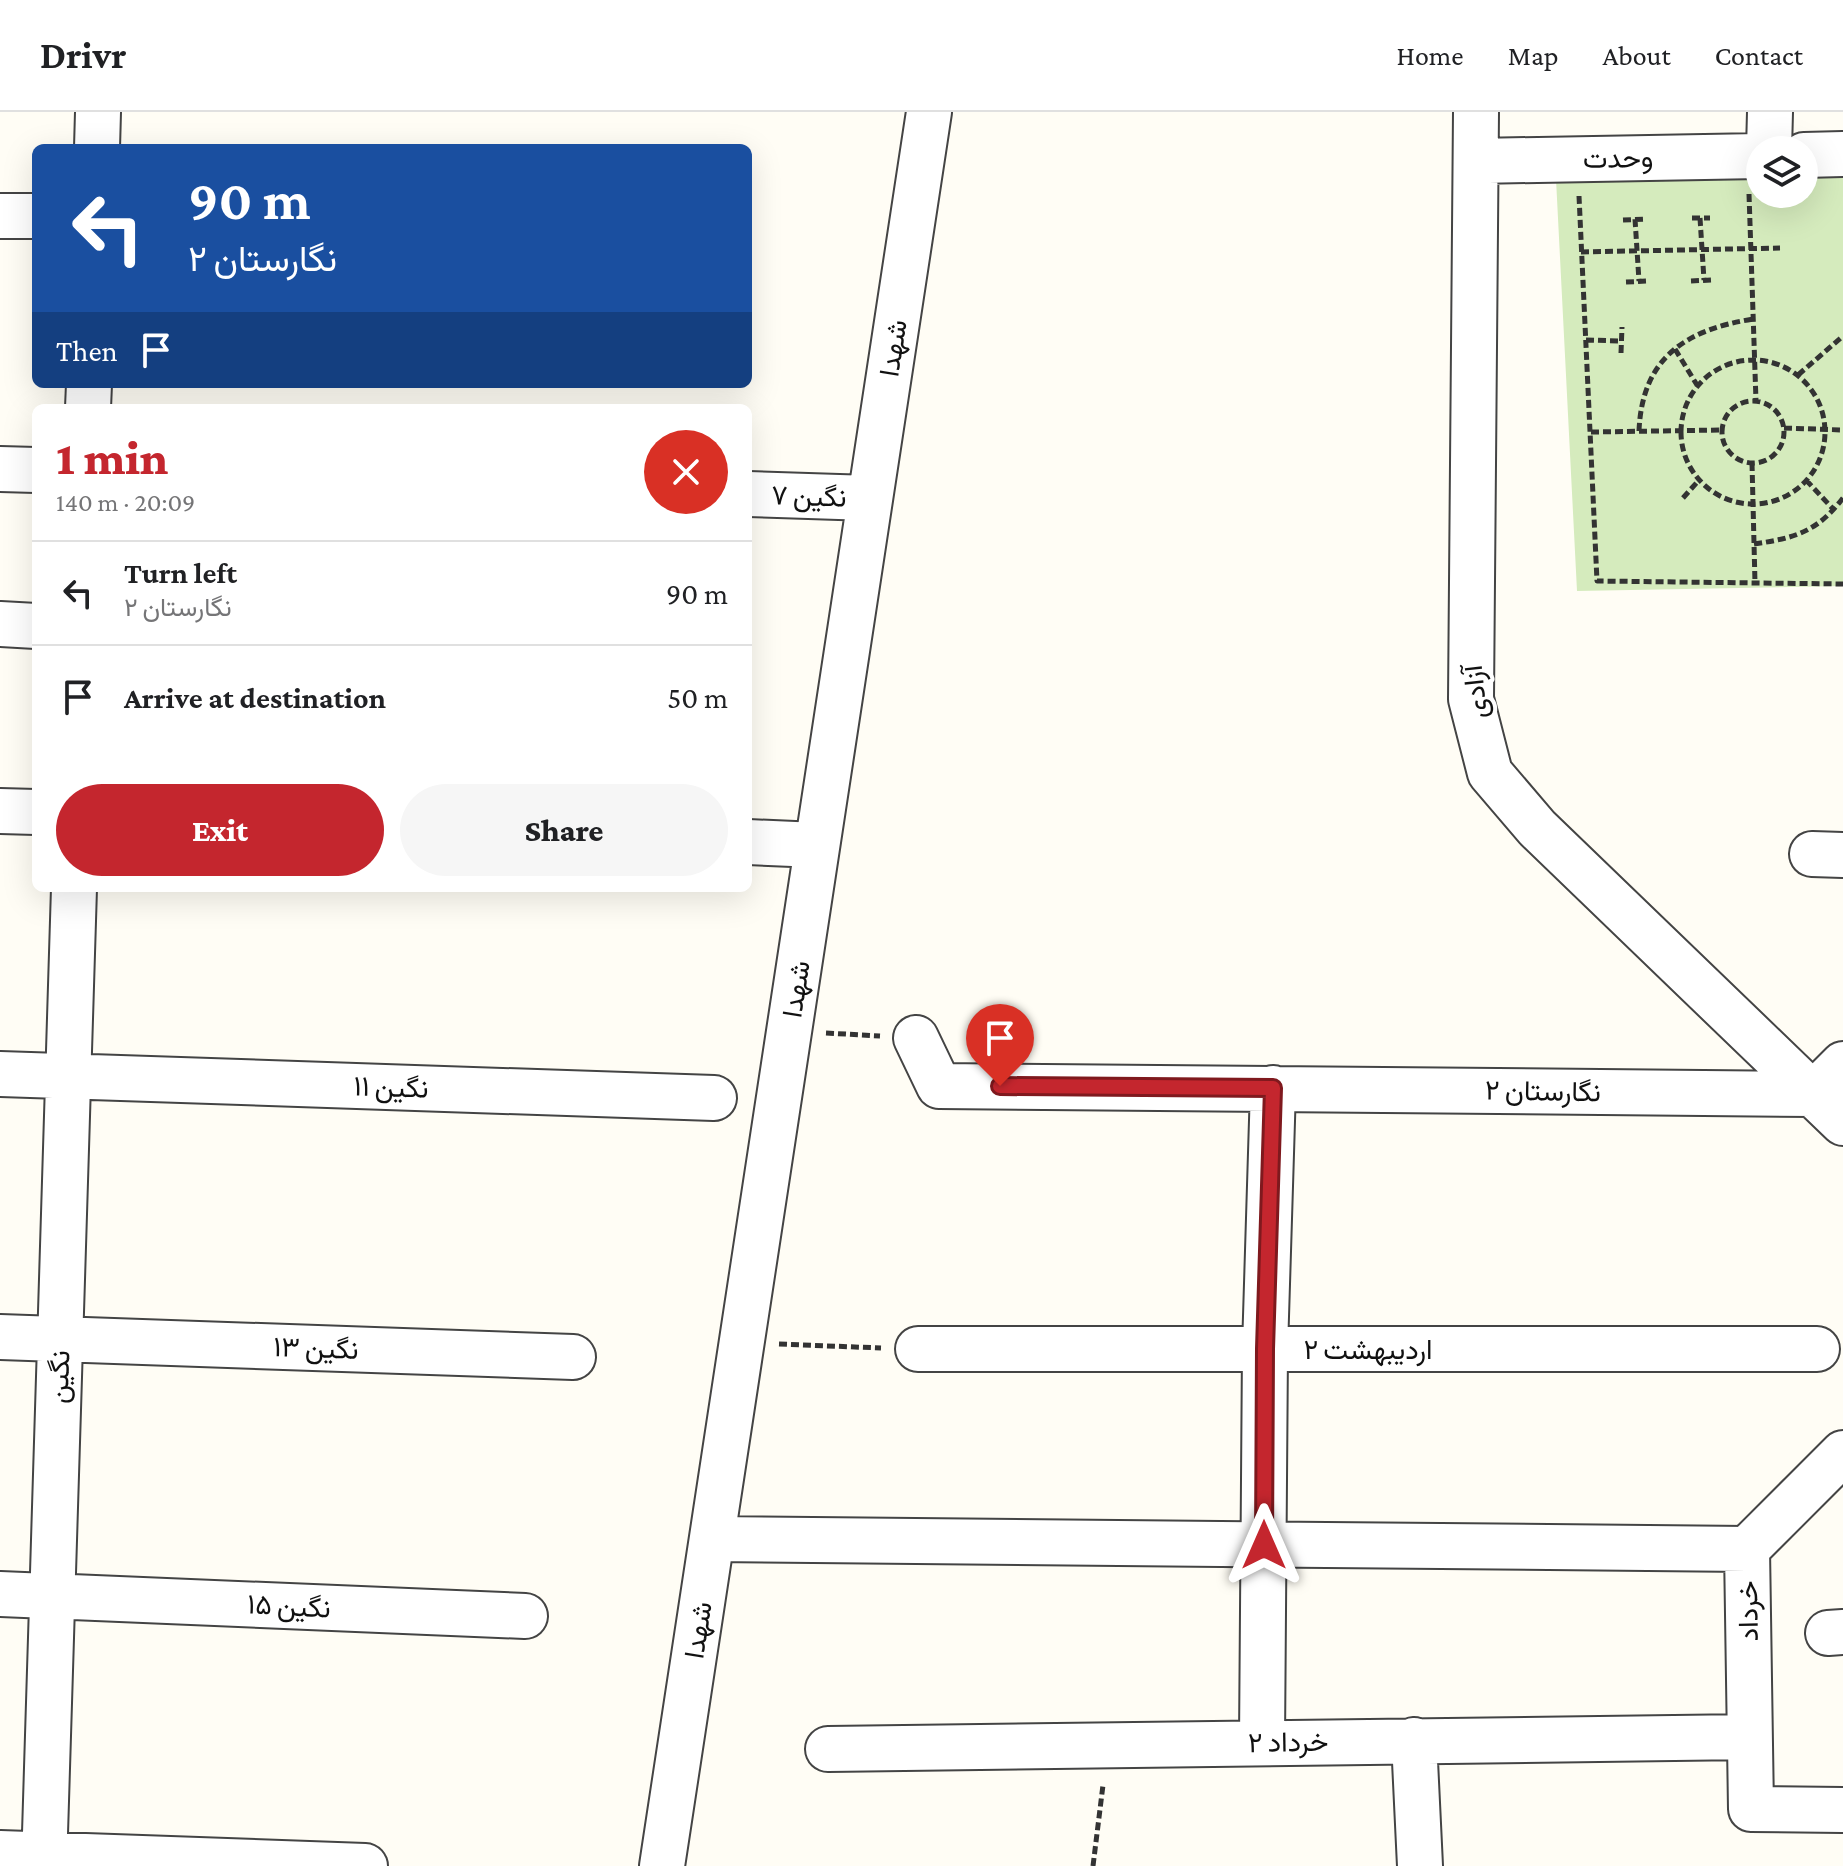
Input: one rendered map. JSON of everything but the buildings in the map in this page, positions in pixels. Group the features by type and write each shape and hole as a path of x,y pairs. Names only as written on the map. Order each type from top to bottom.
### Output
{"street":[{"path":"97,144 98,112"},
{"name":"شهدا","path":"662,1866 929,112"},
{"name":"آزادی","path":"1476,112 1471,699 1490,773 1537,828 1833,1094"},
{"path":"1765,136 1770,112"},
{"path":"1818,155 1843,154"},
{"name":"وحدت","path":"1476,161 1746,163"},
{"path":"0,216 32,216"},
{"path":"0,469 32,470"},
{"name":"نگین ۷","path":"752,494 870,498"},
{"path":"0,624 32,626"},
{"path":"0,811 32,812"},
{"path":"752,842 817,845"},
{"name":"نگین","path":"44,1860 74,892"},
{"name":"نگارستان ۲","path":"916,1038 939,1086 1833,1094"},
{"name":"نگین ۱۱","path":"0,1074 714,1098"},
{"path":"1262,1742 1265,1349 1273,1088"},
{"name":"نگین ۱۳","path":"0,1337 573,1357"},
{"name":"اردیبهشت ۲","path":"918,1349 1817,1349"},
{"name":"خرداد","path":"1843,1453 1747,1549 1751,1809 1843,1810"},
{"path":"712,1539 1747,1549"},
{"name":"نگین ۱۵","path":"0,1594 525,1616"},
{"name":"خرداد ۲","path":"828,1749 1749,1737"},
{"path":"1414,1740 1420,1866"},
{"path":"0,1853 44,1860 365,1866"}],"path":[{"path":"1578,186 1597,581 1843,584"},
{"path":"1754,208 1750,247 1756,401"},
{"path":"1692,218 1710,218"},
{"path":"1700,218 1704,280"},
{"path":"1635,219 1639,281"},
{"path":"1623,220 1646,219"},
{"path":"1581,252 1780,248"},
{"path":"1691,281 1712,280"},
{"path":"1626,282 1648,281"},
{"path":"1639,431 1640,402 1656,369 1675,349 1712,326 1753,319"},
{"path":"1621,353 1622,327"},
{"path":"1798,375 1843,336"},
{"path":"1586,340 1621,341"},
{"path":"1675,349 1697,385"},
{"path":"1754,360 1784,366 1798,375 1818,400 1825,429 1824,448 1815,471 1776,501 1753,505 1729,501 1699,480 1682,451 1680,431 1685,405 1697,385 1714,370 1736,361 1754,360"},
{"path":"1756,401 1775,410 1784,428 1780,449 1763,462 1752,463 1733,457 1722,440 1722,430 1729,412 1737,405 1756,401"},
{"path":"1784,428 1843,430"},
{"path":"1590,432 1722,430"},
{"path":"1752,463 1755,583"},
{"path":"1683,498 1699,480"},
{"path":"1806,480 1834,510"},
{"path":"1754,544 1795,538 1834,510 1843,498"},
{"path":"789,1032 916,1038"},
{"path":"742,1343 918,1349"},
{"path":"1093,1866 1108,1744"}],"green space":[{"path":"1843,174 1843,586 1577,591 1556,179 1746,175 1746,208 1818,208 1818,175"}],"route":[{"path":"1000,1086 1273,1088 1265,1349 1264,1545"}]}
